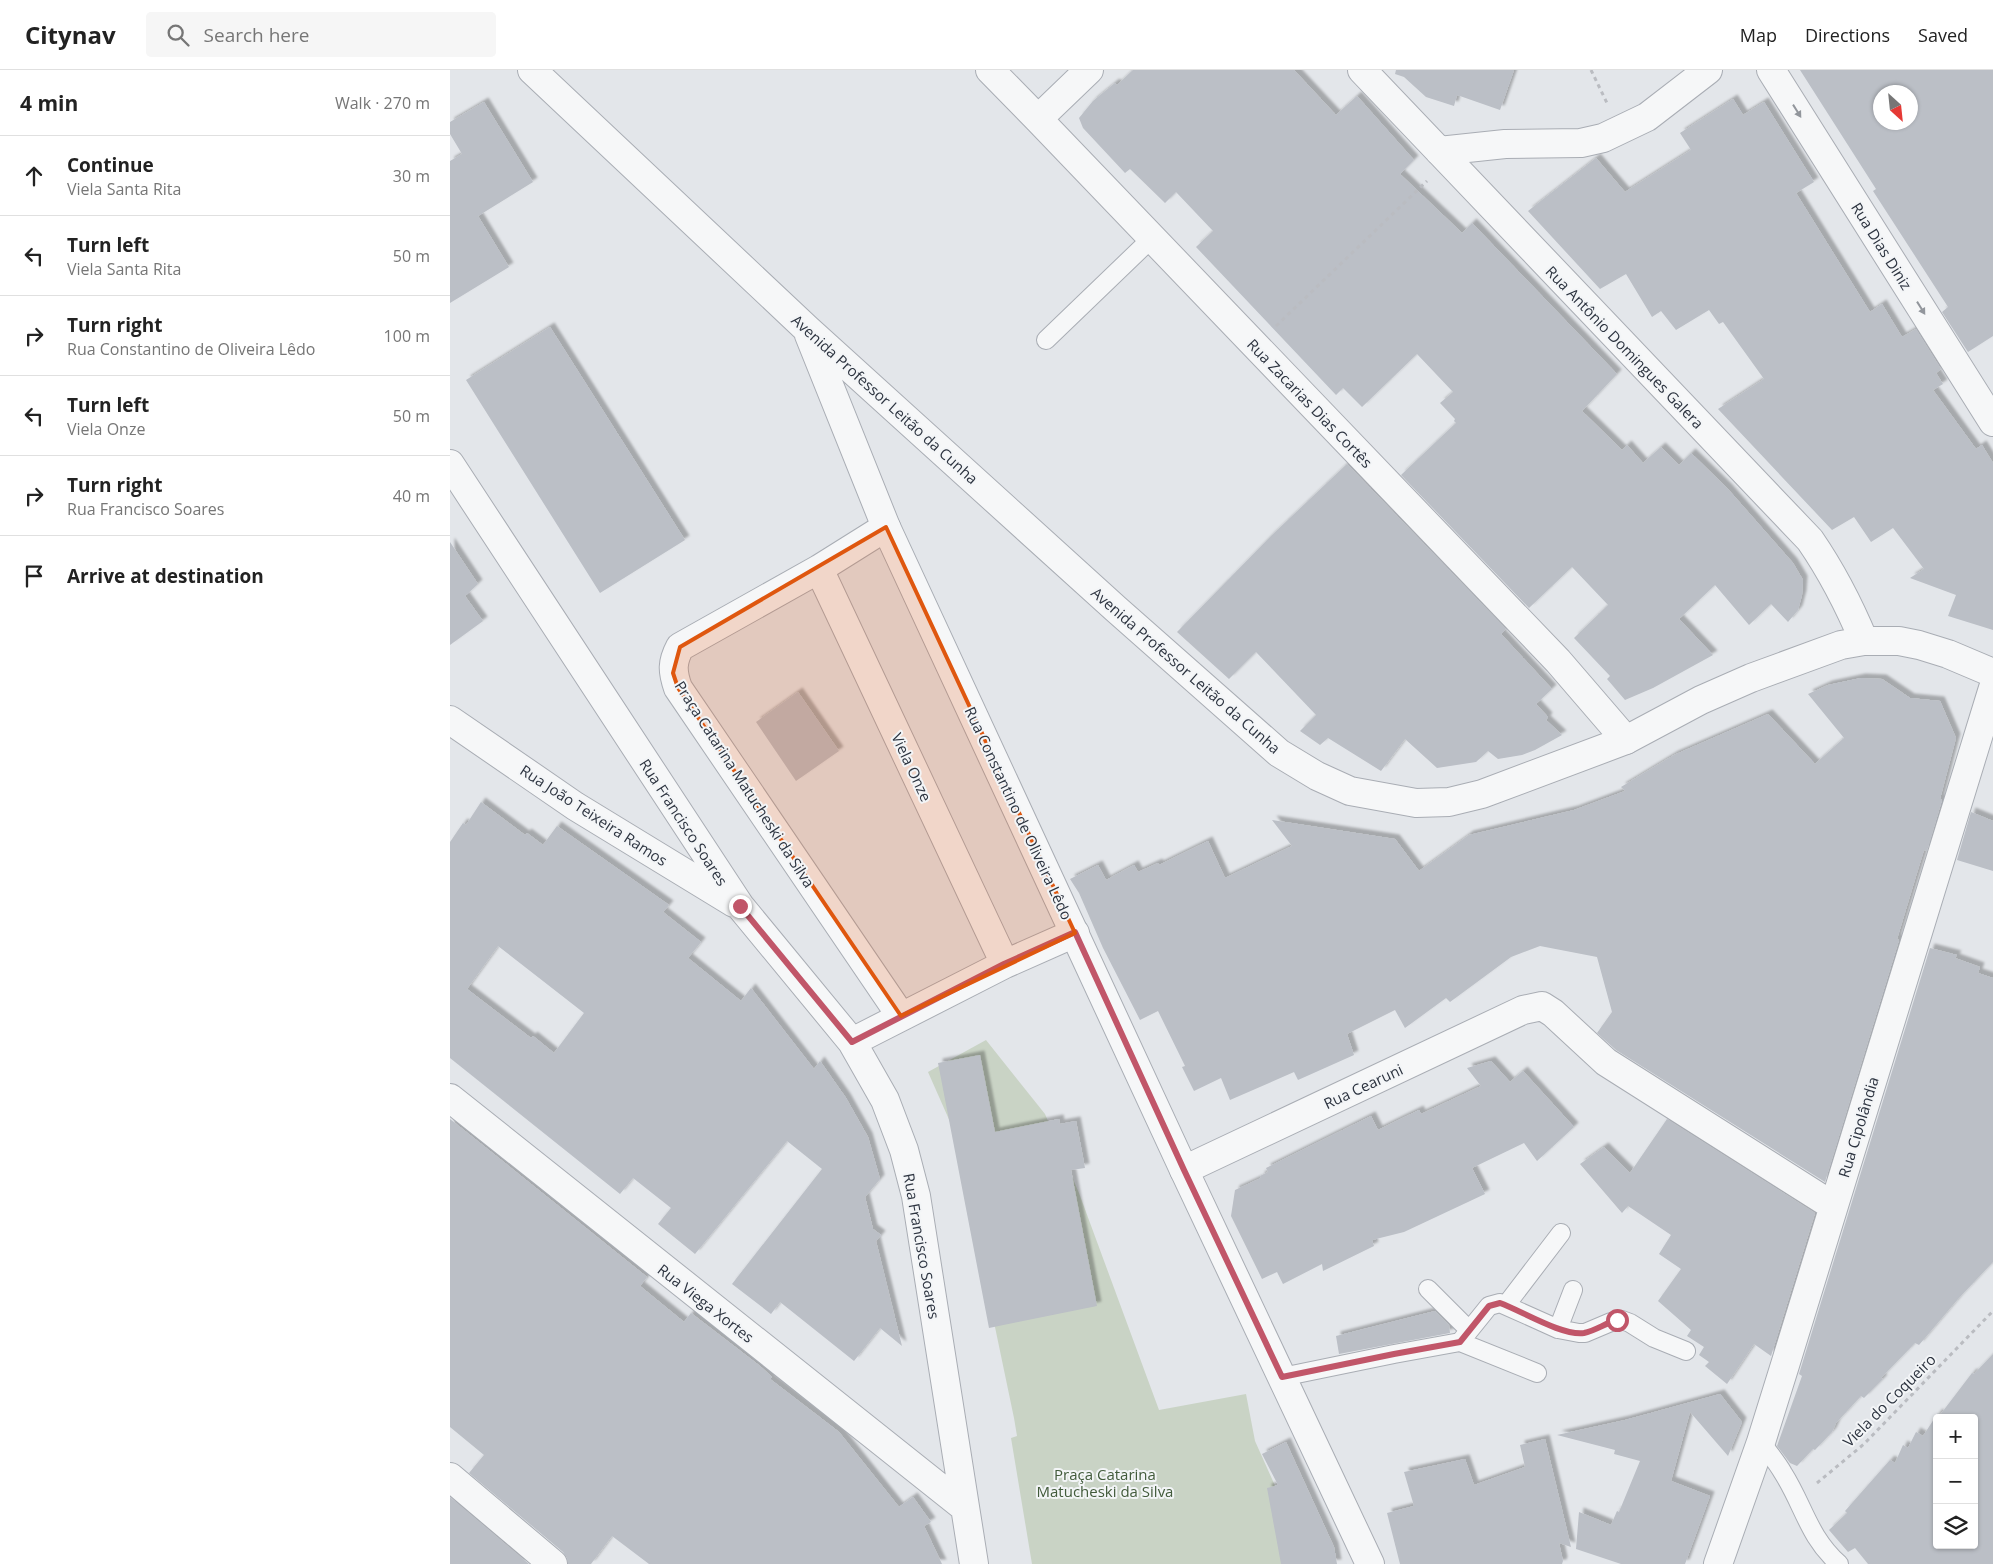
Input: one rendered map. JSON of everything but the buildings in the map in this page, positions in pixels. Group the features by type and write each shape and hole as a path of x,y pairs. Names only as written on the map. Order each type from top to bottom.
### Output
{"street":[{"name":"Avenida Professor Leitão da Cunha","path":"532,70 807,329 1116,609 1279,753 1317,776 1350,791 1416,803 1449,802 1482,794 1626,740 1701,700 1751,678 1841,645 1864,641 1899,641 1948,654 1993,673"},
{"name":"Rua Zacarias Dias Cortês","path":"990,70 1558,661 1626,740"},
{"path":"1038,119 1089,70"},
{"name":"Rua Antônio Domingues Galera","path":"1362,70 1810,540 1829,568 1848,602 1864,641"},
{"path":"1439,151 1505,144 1581,143 1603,138 1647,117 1708,70"},
{"name":"Rua Dias Diniz","path":"1771,70 1993,422"},
{"name":"Rua Constantino de Oliveira Lêdo","path":"807,329 886,527 1184,1170 1370,1564"},
{"name":"Rua Francisco Soares","path":"450,464 740,906 852,1042 885,1100 904,1150 916,1196 974,1564"},
{"name":"Praça Catarina Matucheski da Silva","path":"886,527 819,569 680,647 672,665 678,688 901,1016"},
{"name":"Viela Onze","path":"819,569 1004,964"},
{"name":"Rua Cipolândia","path":"1718,1564 1760,1442 1993,688"},
{"name":"Rua João Teixeira Ramos","path":"450,720 575,806 740,906"},
{"path":"852,1042 1004,964 1075,932"},
{"name":"Rua Cearuni","path":"1184,1170 1523,1010 1542,1006 1553,1013 1606,1062 1833,1206"},
{"name":"Rua Viega Xortes","path":"450,1098 964,1507"},
{"path":"450,1477 553,1564"}],"lane":[{"path":"1046,340 1152,238"},
{"path":"1506,1305 1561,1233"},
{"path":"1428,1289 1464,1336 1537,1373"},
{"path":"1558,1329 1573,1290"},
{"path":"1282,1377 1394,1354 1464,1336 1489,1306 1500,1303 1558,1329 1585,1333 1611,1322 1622,1320 1654,1338 1686,1351"},
{"path":"1760,1442 1783,1473 1811,1531 1826,1552 1839,1564"}],"path":[{"path":"1255,346 1430,178 1439,151"},
{"name":"Viela do Coqueiro","path":"1796,1500 1864,1444 1993,1311"}],"highlighted area":[{"path":"886,527 1075,933 901,1016 678,688 673,673 680,647"}],"green space":[{"name":"Praça Catarina Matucheski da Silva","path":"986,1040 1045,1114 1079,1193 1159,1410 1246,1394 1255,1441 1310,1564 1032,1564 1011,1438 1017,1436 1014,1418 957,1145 951,1124 928,1072"}],"route":[{"path":"740,906 852,1042 1004,964 1075,932 1184,1170 1282,1377 1460,1342 1489,1306 1500,1303 1558,1329 1579,1333 1585,1333 1617,1320"}]}
